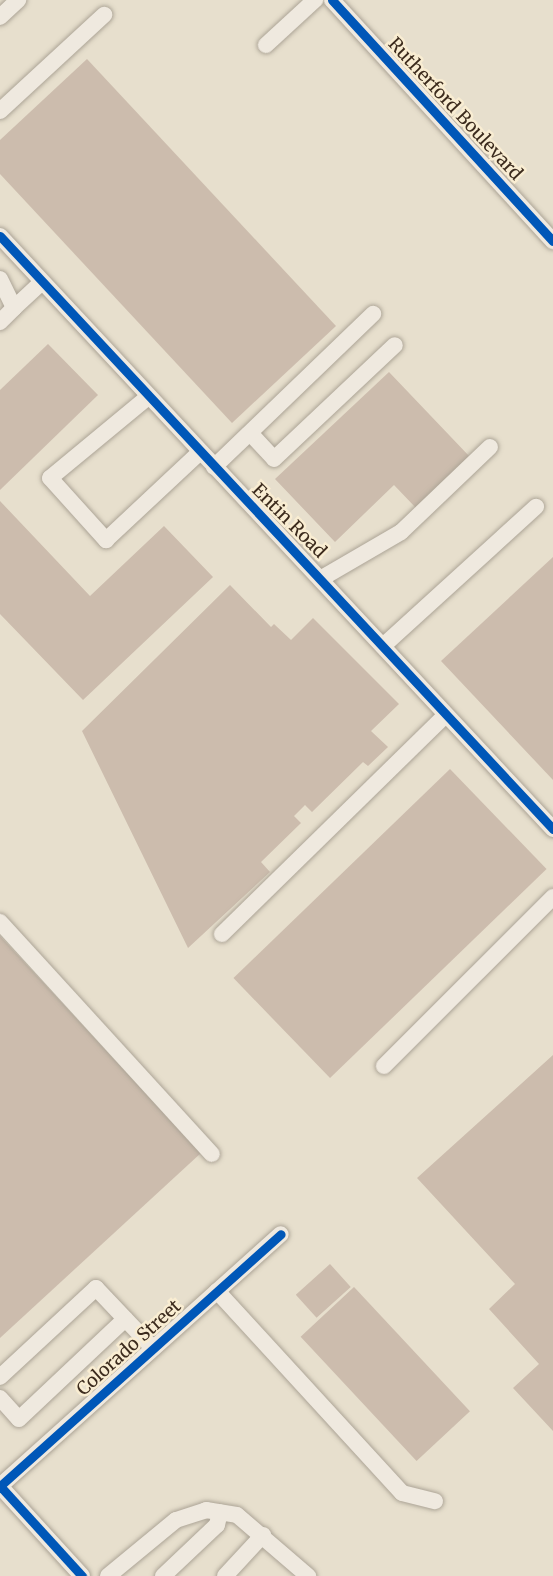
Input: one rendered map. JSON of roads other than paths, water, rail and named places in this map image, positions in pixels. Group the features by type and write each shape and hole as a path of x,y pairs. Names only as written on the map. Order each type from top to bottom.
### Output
{"street":[{"path":"0,17 18,0"},
{"path":"266,45 315,0"},
{"name":"Rutherford Boulevard","path":"332,0 553,241"},
{"path":"0,111 104,15"},
{"name":"Entin Road","path":"0,237 214,467 322,578 553,829"},
{"path":"0,279 14,308"},
{"path":"0,322 42,282"},
{"path":"214,467 373,314"},
{"path":"250,433 274,459 395,345"},
{"path":"148,397 50,478 106,540 200,452"},
{"path":"322,578 401,532 490,447"},
{"path":"383,646 536,507"},
{"path":"222,934 446,715"},
{"path":"384,1066 553,897"},
{"path":"0,921 212,1154"},
{"name":"Colorado Street","path":"0,1486 281,1234"},
{"path":"0,1377 96,1288 153,1348"},
{"path":"218,1291 402,1493 435,1501"},
{"path":"0,1398 19,1419 125,1319"},
{"path":"0,1486 82,1576"},
{"path":"108,1576 176,1520 206,1510 237,1515 264,1535 308,1576"},
{"path":"163,1576 217,1525 220,1512"},
{"path":"225,1576 264,1535"}]}
